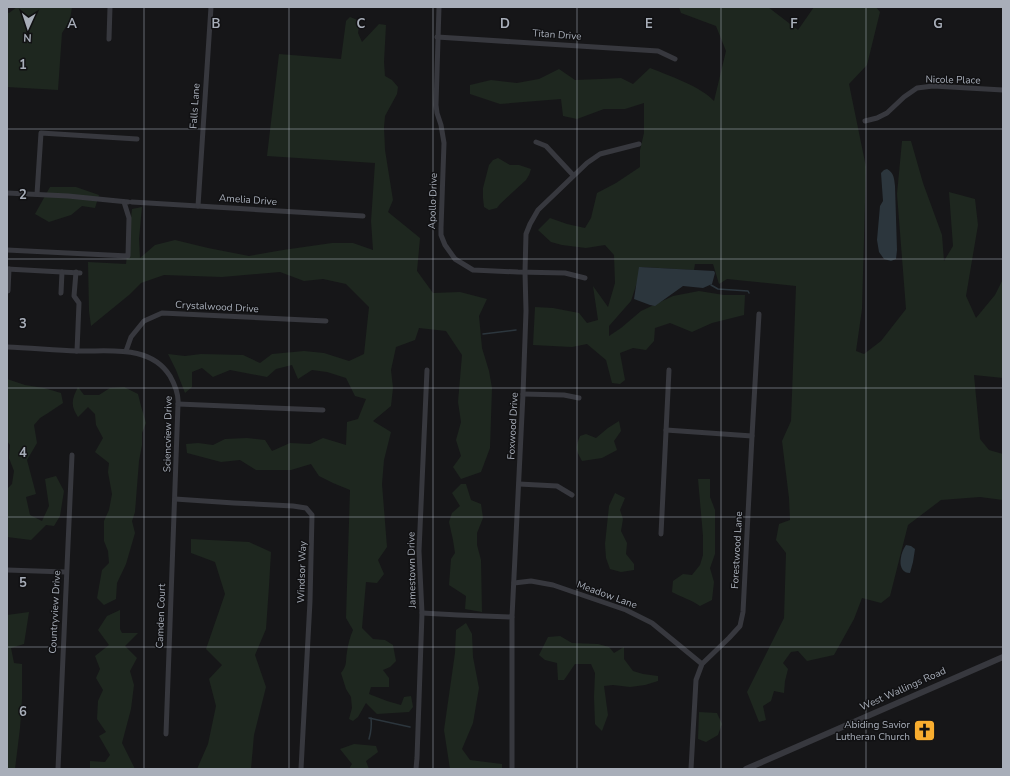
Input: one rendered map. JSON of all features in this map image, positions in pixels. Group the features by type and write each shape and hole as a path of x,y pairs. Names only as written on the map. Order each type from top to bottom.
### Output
{"street":[{"path":"109,39 110,7"},
{"name":"Falls Lane","path":"198,206 211,7"},
{"name":"Apollo Drive","path":"439,7 436,113 441,125 444,143 441,235 445,245 455,259 473,270 565,273 585,278"},
{"name":"Titan Drive","path":"438,37 658,51 674,59"},
{"name":"Nicole Place","path":"864,122 888,113 904,97 917,88 933,86 1003,90"},
{"path":"37,194 41,133 137,139"},
{"path":"536,142 546,146 573,175"},
{"name":"Foxwood Drive","path":"512,769 512,617 523,394 526,311 526,234 538,210 587,163 600,154 639,144"},
{"name":"Amelia Drive","path":"7,193 363,216"},
{"path":"7,250 128,256 128,202"},
{"path":"8,291 8,269 78,272 74,296 79,303 77,351"},
{"path":"62,272 62,293"},
{"name":"Crystalwood Drive","path":"126,351 131,337 144,321 162,313 326,321"},
{"name":"Forestwood Lane","path":"691,769 696,680 702,664 740,626 743,612 759,314"},
{"name":"Sciencview Drive","path":"7,347 77,351 126,351 148,356 166,369 176,387 178,399 175,499"},
{"name":"Jamestown Drive","path":"416,769 422,613 419,551 427,370"},
{"path":"661,534 669,370"},
{"path":"523,394 564,395 578,398"},
{"path":"178,404 323,410"},
{"path":"666,430 752,436"},
{"name":"Countryview Drive","path":"58,769 72,455"},
{"path":"519,484 557,486 572,495"},
{"name":"Camden Court","path":"166,734 175,499"},
{"name":"Windsor Way","path":"175,499 293,506 306,508 312,515 310,602 301,769"},
{"path":"7,570 66,572"},
{"name":"Meadow Lane","path":"514,583 531,581 554,585 626,610 652,623 702,664"},
{"path":"422,613 512,617"},
{"name":"West Wallings Road","path":"746,769 1003,657"}],"shaded area":[{"path":"17,7 72,7 70,20 62,33 58,90 7,87 7,12 9,13"},
{"path":"679,7 768,7 798,30 814,7 876,7 880,12 867,65 849,84 866,167 862,309 856,351 864,354 881,341 906,309 897,194 902,141 911,141 923,183 942,235 944,261 953,246 949,192 975,199 978,225 966,296 976,318 995,295 1003,279 1003,378 974,375 980,439 989,450 1003,454 1003,500 980,497 941,500 908,525 890,596 881,603 862,598 854,619 834,655 807,661 798,651 791,652 783,663 788,669 784,693 774,691 771,701 763,706 766,720 759,722 747,692 784,618 786,553 776,540 779,524 790,520 789,498 782,441 791,421 796,286 727,279 719,284 713,264 695,264 694,270 642,267 631,301 609,326 609,336 641,311 673,296 699,291 724,295 745,295 744,315 712,323 692,332 670,323 655,328 654,341 646,350 633,348 620,353 625,380 620,384 612,383 606,360 587,344 572,347 533,345 535,307 553,308 579,313 587,323 598,320 593,286 608,307 615,283 614,255 605,245 586,248 562,245 551,242 538,230 550,218 585,228 591,218 597,193 616,183 640,167 640,150 644,133 644,103 625,109 604,109 577,119 563,116 561,99 500,104 470,94 470,85 491,80 517,83 539,79 559,69 575,80 621,78 633,84 650,68 693,86 714,101 726,51 716,26 681,13"},
{"path":"350,17 360,21 358,33 362,42 379,24 386,25 384,62 385,76 392,80 398,87 397,94 385,116 384,127 385,150 393,200 388,212 420,238 417,271 433,293 460,292 487,299 479,316 482,348 489,371 492,388 490,448 481,472 461,479 453,467 461,456 456,440 461,422 458,402 462,355 446,331 419,328 415,340 396,347 391,370 393,388 391,406 373,421 391,432 384,460 382,484 387,547 378,560 384,574 377,583 366,582 362,628 373,639 385,640 393,645 396,661 390,667 383,670 389,678 389,687 371,687 369,694 401,705 404,697 411,696 413,707 409,712 377,714 366,703 358,717 353,721 349,719 352,708 351,697 346,689 341,673 345,665 348,646 353,630 346,618 350,490 319,476 311,464 291,470 256,470 240,460 221,462 187,453 186,444 198,443 213,445 225,439 247,438 265,440 272,451 290,443 310,444 323,438 346,445 347,422 358,419 366,399 355,396 346,378 327,372 312,370 298,379 292,365 276,369 267,377 230,370 213,377 202,368 192,372 192,387 185,393 168,354 185,356 201,354 243,355 260,363 272,354 304,351 324,353 349,361 364,354 369,307 346,284 323,279 304,281 280,272 222,277 164,275 141,283 129,295 91,326 89,311 88,262 126,264 132,209 142,207 139,239 140,258 155,245 175,240 249,256 332,243 353,243 373,250 371,221 375,163 267,156 279,54 341,59 346,21"},
{"path":"498,158 510,165 519,165 531,169 526,180 497,208 489,210 484,207 483,188 489,165 493,160"},
{"path":"887,169 894,178 895,186 897,250 896,259 891,261 884,259 879,252 877,240 880,206 883,201 881,173"},
{"path":"50,187 76,187 99,195 95,208 82,206 71,215 49,222 35,214"},
{"path":"639,267 714,271 715,273 712,284 703,288 683,286 655,306 634,299"},
{"path":"7,379 25,385 61,393 63,403 40,418 34,425 37,443 27,460 36,494 26,497 30,515 42,521 49,506 45,479 56,476 64,491 60,516 54,526 46,525 31,540 7,537 7,489 12,484 14,471 9,458 10,445 7,441"},
{"path":"78,387 84,395 99,395 110,388 124,387 138,394 146,423 142,433 135,512 132,521 135,533 126,564 117,583 116,599 104,605 97,598 102,570 109,563 108,551 104,541 104,521 109,510 112,494 108,472 109,463 95,452 103,438 96,425 95,414 88,407 78,417 74,409 73,399"},
{"path":"619,421 621,431 614,441 617,450 602,458 582,461 577,449 577,443 580,436 586,434 596,438"},
{"path":"698,479 710,479 710,497 715,510 715,554 710,568 714,582 712,600 700,606 672,592 673,581 683,574 692,575 700,565 703,555 703,536"},
{"path":"461,484 466,484 471,500 481,504 483,518 477,533 477,545 481,560 482,612 465,609 466,596 449,585 451,559 455,553 449,522 452,513 460,506 452,493"},
{"path":"615,493 625,498 620,510 623,519 621,531 627,543 626,554 634,564 634,570 621,572 610,569 606,558 605,544 609,506"},
{"path":"191,539 249,542 271,552 266,629 255,655 266,687 254,735 251,769 197,769 208,744 216,706 209,679 222,665 206,649 225,594 215,562 191,553"},
{"path":"906,545 915,549 910,573 903,570 900,562"},
{"path":"120,610 120,629 122,633 138,633 125,646 137,658 130,671 134,685 131,709 122,743 135,769 90,769 90,761 105,762 110,755 99,736 106,732 97,719 98,701 103,690 96,678 100,669 95,656 109,645 98,630 107,616"},
{"path":"29,612 24,644 11,648 14,663 22,664 22,699 15,769 7,769 7,615"},
{"path":"466,623 472,634 473,657 479,688 473,723 462,749 470,760 502,764 502,769 450,769 444,730 455,653 456,630"},
{"path":"560,636 572,643 598,644 609,647 614,653 624,647 624,659 633,671 658,676 658,681 630,687 613,685 604,686 608,715 602,731 595,724 595,673 591,664 575,664 564,680 558,680 557,663 545,660 539,655 548,637"},
{"path":"699,712 717,713 722,724 718,735 706,742 698,739"},
{"path":"354,744 376,746 378,752 366,761 369,769 349,769 352,764 340,749"}],"waterway":[{"path":"711,285 718,289 748,291 749,293"},
{"path":"483,334 516,330"},
{"path":"369,718 410,727"},
{"path":"369,739 371,718"}],"place":[{"name":"Abiding Savior Lutheran Church","path":"925,731"}]}
